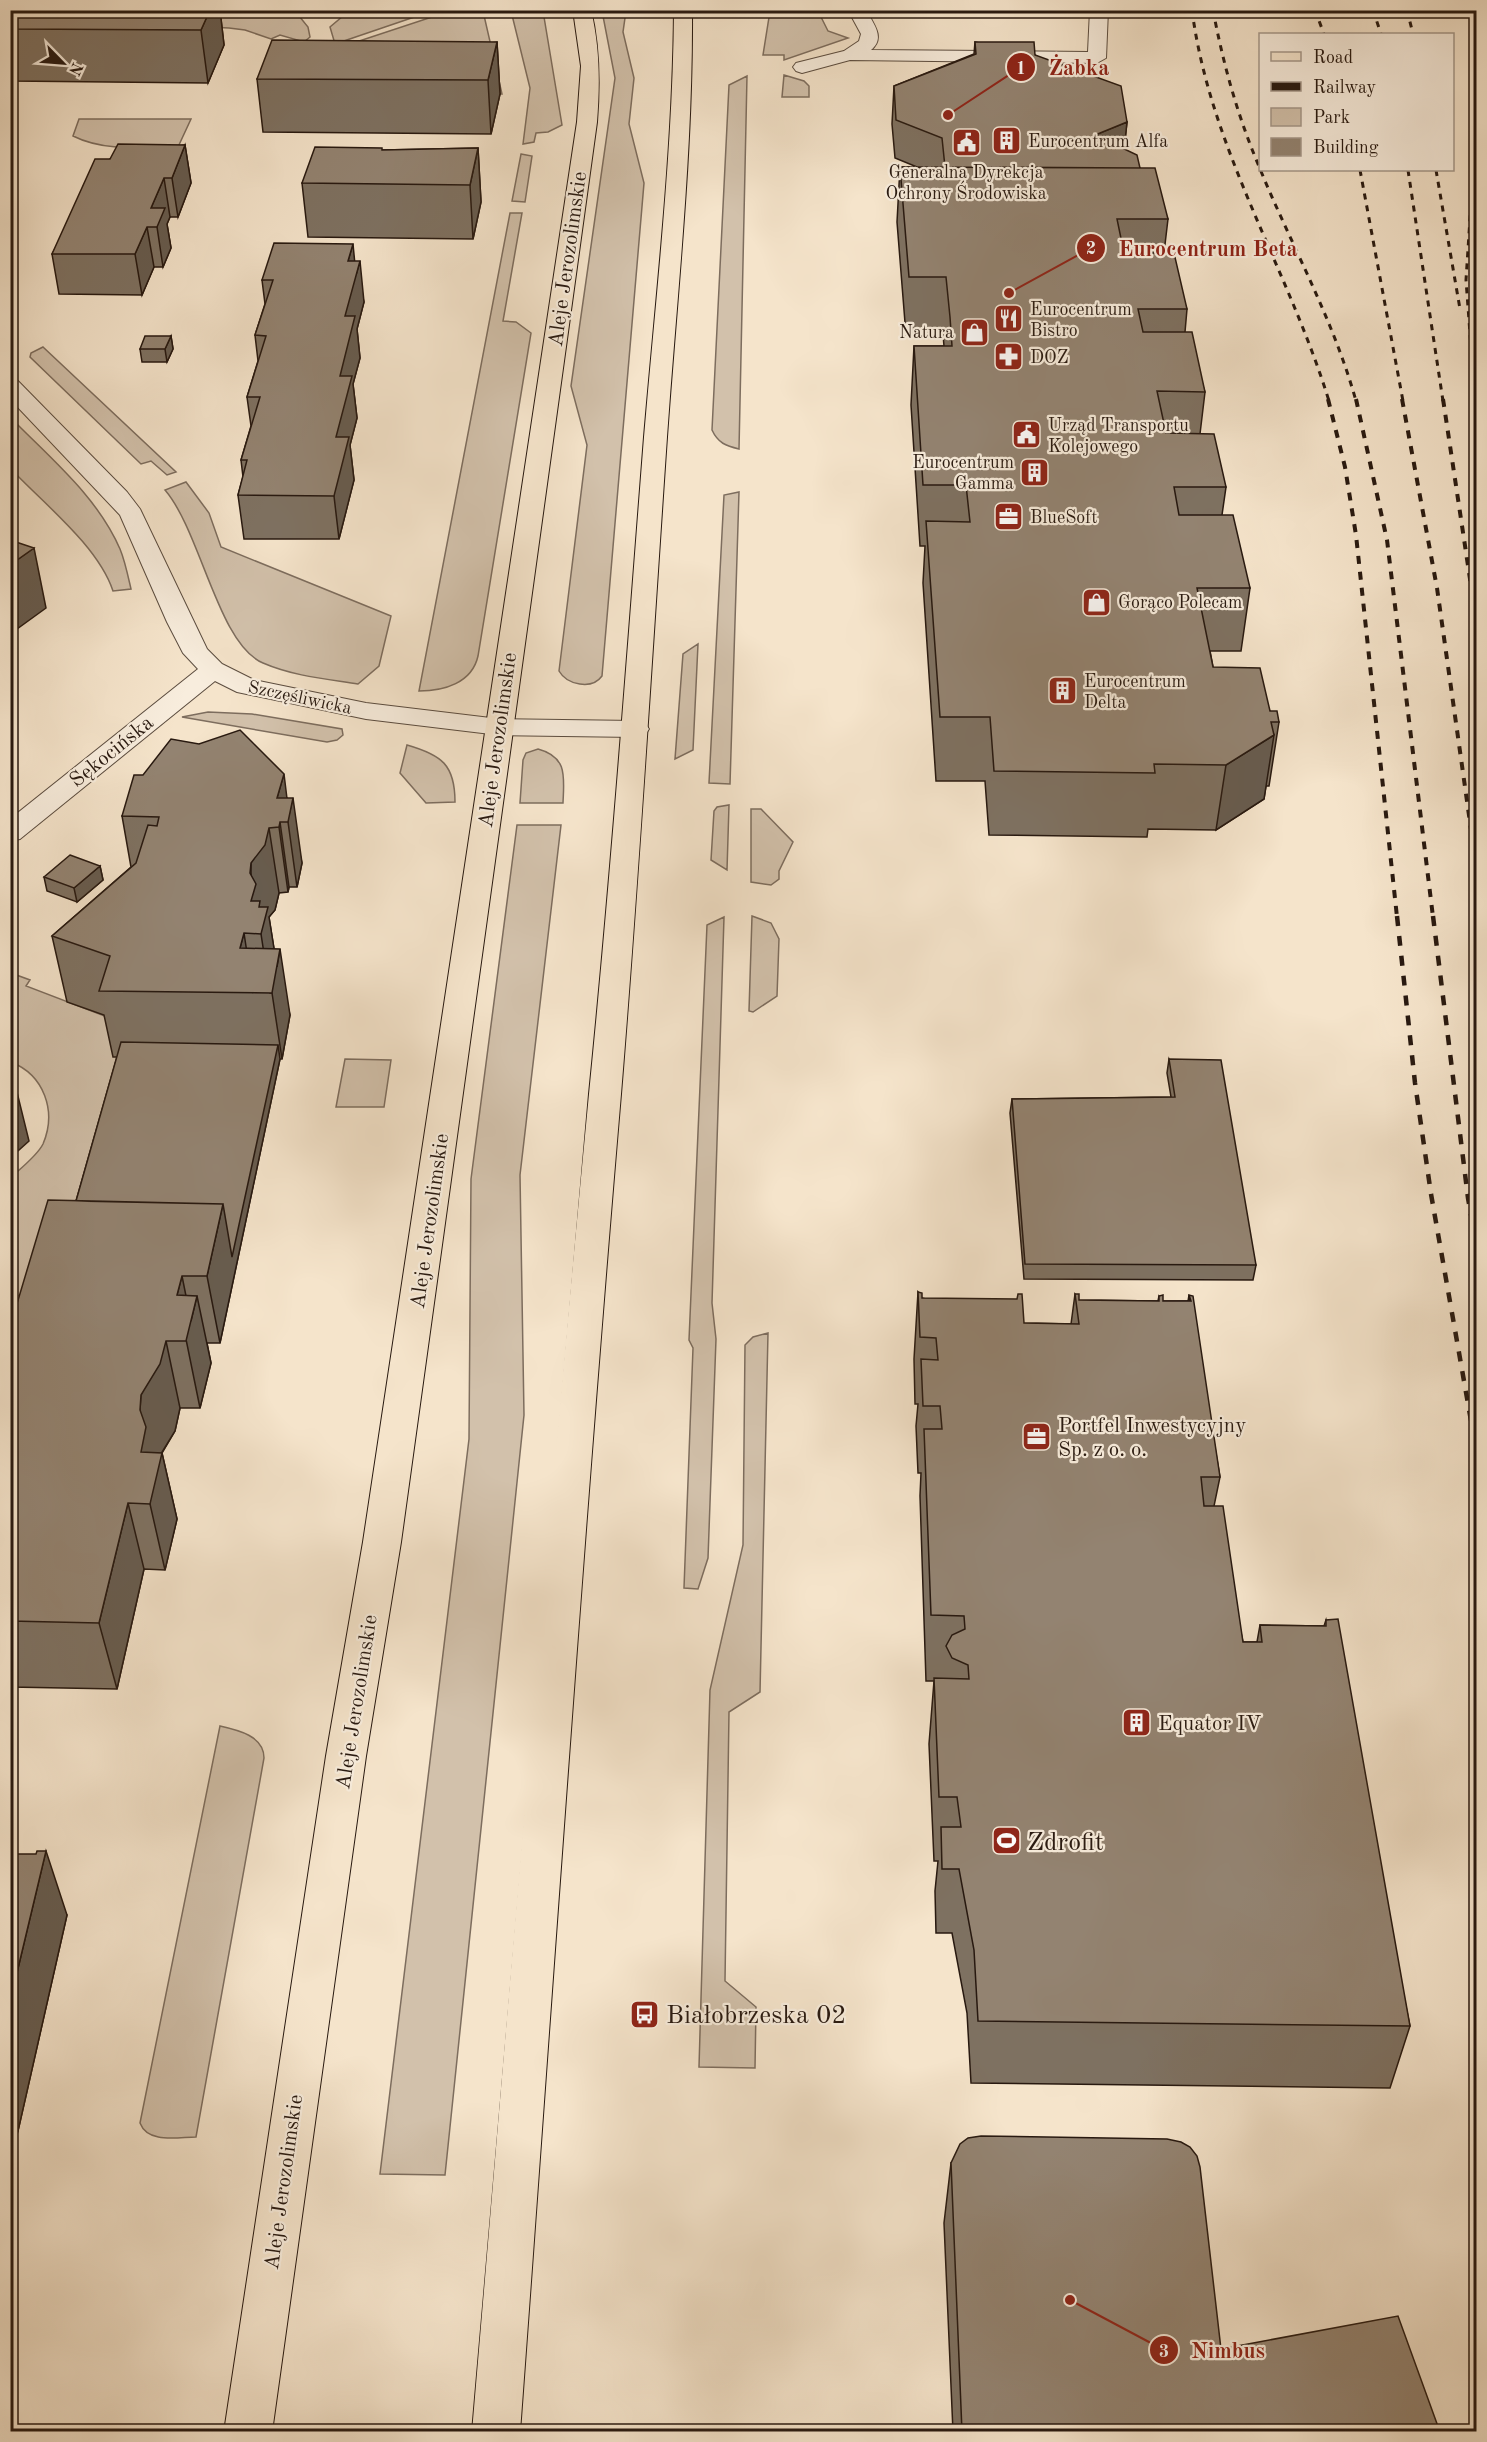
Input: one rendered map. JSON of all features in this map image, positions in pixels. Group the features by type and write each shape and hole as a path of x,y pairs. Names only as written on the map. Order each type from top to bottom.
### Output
{"main road":[{"name":"Aleje Jerozolimskie","path":"248,2432 344,1768 386,1519 587,122 592,69 590,40 582,10"},
{"path":"496,2432 580,1369 628,842 656,435 677,183 683,89 683,10"}],"street":[{"path":"850,55 870,42 857,10"},
{"path":"802,67 850,55 1097,58 1099,10"},
{"name":"Szczęśliwicka","path":"10,386 119,497 132,514 196,653 213,670 246,686 280,695 366,711 499,727 636,729"},
{"name":"Sękocińska","path":"10,833 213,670"}],"green space":[{"path":"118,11 295,11 308,27 310,37 304,42 280,35 271,39 245,30 229,28 105,22"},
{"path":"349,11 432,11 335,44 330,27"},
{"path":"450,11 483,11 502,94 353,93 341,47"},
{"path":"511,11 543,11 562,125 548,132 536,133 534,142 523,144 530,88"},
{"path":"602,11 626,11 623,32 634,78 629,124 644,183 602,676 592,683 580,684 568,680 559,671 587,445 571,386 615,78"},
{"path":"770,11 818,11 828,31 848,38 784,60 784,55 763,55"},
{"path":"784,75 804,81 809,86 809,97 782,97"},
{"path":"747,76 739,449 723,443 712,430 729,85"},
{"path":"79,119 191,119 178,147 138,148 111,147 73,136"},
{"path":"521,154 532,156 525,202 512,201"},
{"path":"510,213 522,213 503,321 516,322 531,333 478,656 470,673 456,684 419,691"},
{"path":"43,347 176,472 167,475 151,461 141,464 30,357 31,353"},
{"path":"11,418 72,479 99,512 120,549 131,589 113,591 106,574 83,542 11,469"},
{"path":"186,482 209,513 221,547 391,616 379,666 358,684 286,671 263,663 247,652 222,611 189,532 178,509 165,490"},
{"path":"739,492 730,784 709,783 724,495"},
{"path":"698,644 693,750 675,759 683,654"},
{"path":"208,712 252,714 342,729 343,735 337,740 327,742 182,717"},
{"path":"407,745 429,753 444,763 452,779 455,802 426,803 400,773"},
{"path":"538,749 555,757 562,769 563,803 520,803 523,760 526,753"},
{"path":"729,805 727,870 711,860 714,811 717,807"},
{"path":"751,809 761,809 793,842 779,871 779,879 771,885 751,882"},
{"path":"517,825 561,825 520,1175 524,1415 445,2175 380,2174 469,1439 471,1179"},
{"path":"752,916 771,923 779,939 777,996 753,1012 749,1011"},
{"path":"724,917 712,1303 716,1339 708,1558 698,1589 684,1588 693,1348 689,1340 707,925"},
{"path":"11,973 30,980 26,986 115,1020 124,1057 59,1285 31,1290 11,1299 10,1178 40,1149 47,1132 49,1119 45,1096 39,1085 32,1076 11,1062"},
{"path":"345,1059 391,1060 384,1107 336,1107"},
{"path":"768,1333 760,1692 729,1712 725,1981 756,2007 755,2068 699,2067 710,1690 743,1545 745,1345 753,1337"},
{"path":"220,1726 242,1732 255,1739 263,1750 264,1758 196,2137 156,2137 144,2130 140,2123"}],"building":[{"path":"10,10 210,10 201,30 10,29"},
{"path":"272,40 497,42 488,80 257,79"},
{"path":"975,42 1034,42 1035,55 1121,86 1127,122 1095,135 1137,155 1140,168 945,167 942,138 896,120 894,86 976,54"},
{"path":"118,144 185,145 172,178 164,178 151,208 165,208 157,227 147,227 135,254 52,254 95,159 110,159"},
{"path":"315,147 382,148 382,150 478,148 470,185 302,183"},
{"path":"900,167 1155,168 1168,219 1117,219 1124,253 1174,253 1187,309 1138,309 1143,332 1192,332 1205,392 1157,391 1166,433 1214,434 1226,487 1174,487 1179,515 1233,515 1250,588 1197,588 1213,667 1260,668 1270,711 1277,711 1279,722 1271,722 1274,735 1226,765 1154,764 1155,773 994,771 990,717 940,717 926,521 970,522 966,485 923,485 914,346 952,346 950,317 946,277 909,277"},
{"path":"274,243 353,244 348,261 360,261 345,316 355,316 340,376 352,376 336,437 349,437 334,496 238,495 247,460 241,460 260,397 247,397 266,336 255,335 273,280 262,280"},
{"path":"145,336 171,336 165,349 140,349"},
{"path":"10,540 34,548 10,565"},
{"path":"240,730 284,774 277,798 293,798 288,822 280,822 279,827 269,828 265,845 251,863 250,873 256,884 251,901 260,901 259,907 268,907 261,934 244,933 240,948 280,949 272,993 99,991 110,956 52,936 136,863 148,825 157,826 159,817 122,816 134,775 143,775 171,739 199,744"},
{"path":"70,855 100,866 74,888 44,877"},
{"path":"121,1042 278,1045 232,1257 223,1204 76,1201"},
{"path":"1169,1059 1221,1060 1256,1265 1025,1264 1012,1099 1175,1097"},
{"path":"48,1200 223,1204 207,1276 182,1276 177,1295 197,1296 186,1341 166,1341 160,1364 141,1395 140,1410 146,1427 141,1452 162,1453 150,1504 128,1503 99,1623 10,1621 10,1327"},
{"name":"Equator IV","path":"918,1292 922,1293 922,1298 1017,1299 1018,1294 1022,1294 1024,1323 1079,1324 1075,1294 1079,1294 1079,1300 1159,1301 1159,1296 1163,1295 1163,1301 1191,1301 1189,1295 1193,1296 1220,1477 1201,1477 1204,1506 1223,1506 1243,1642 1262,1642 1260,1625 1326,1626 1326,1620 1338,1619 1410,2026 978,2021 974,1950 959,1869 942,1869 941,1827 961,1827 957,1797 939,1797 934,1678 969,1679 968,1665 952,1658 946,1646 952,1635 965,1629 964,1616 931,1615 924,1429 942,1429 940,1406 923,1406 921,1359 938,1360 936,1338 920,1337"},
{"path":"37,1851 46,1851 10,2002 10,1854 36,1854"},
{"path":"981,2136 1167,2139 1190,2147 1197,2156 1200,2167 1221,2349 1398,2316 1440,2432 962,2432 951,2163 960,2144 968,2138"}],"railway":[{"path":"1192,10 1201,61 1232,160 1293,303 1329,401"},
{"path":"1213,10 1237,107 1259,167"},
{"path":"1315,10 1324,33"},
{"path":"1373,10 1381,33"},
{"path":"1407,10 1413,33"},
{"path":"1475,401 1466,280 1476,127"},
{"path":"1261,171 1335,340 1356,401"},
{"path":"1360,171 1403,401"},
{"path":"1408,171 1443,401"},
{"path":"1436,171 1460,309"},
{"path":"1328,399 1345,467 1356,535 1397,917"},
{"path":"1356,399 1387,540 1433,917"},
{"path":"1402,399 1437,588 1476,865"},
{"path":"1443,399 1476,619"},
{"path":"1397,916 1415,1083 1431,1194 1476,1449"},
{"path":"1433,916 1468,1198 1476,1243"}],"place":[{"name":"Żabka","path":"948,115"},
{"name":"Eurocentrum Alfa","path":"1007,141"},
{"name":"Generalna Dyrekcja Ochrony Środowiska","path":"966,143"},
{"name":"Eurocentrum Beta","path":"1009,293"},
{"name":"Eurocentrum Bistro","path":"1009,319"},
{"name":"Natura","path":"975,332"},
{"name":"DOZ","path":"1009,357"},
{"name":"Urząd Transportu Kolejowego","path":"1027,435"},
{"name":"Eurocentrum Gamma","path":"1035,472"},
{"name":"BlueSoft","path":"1009,517"},
{"name":"Gorąco Polecam","path":"1097,602"},
{"name":"Eurocentrum Delta","path":"1063,691"},
{"name":"Portfel Inwestycyjny Sp. z o. o.","path":"1037,1437"},
{"name":"Equator IV","path":"1137,1723"},
{"name":"Zdrofit","path":"1006,1841"},
{"name":"Białobrzeska 02","path":"645,2014"},
{"name":"Nimbus","path":"1070,2300"}]}
